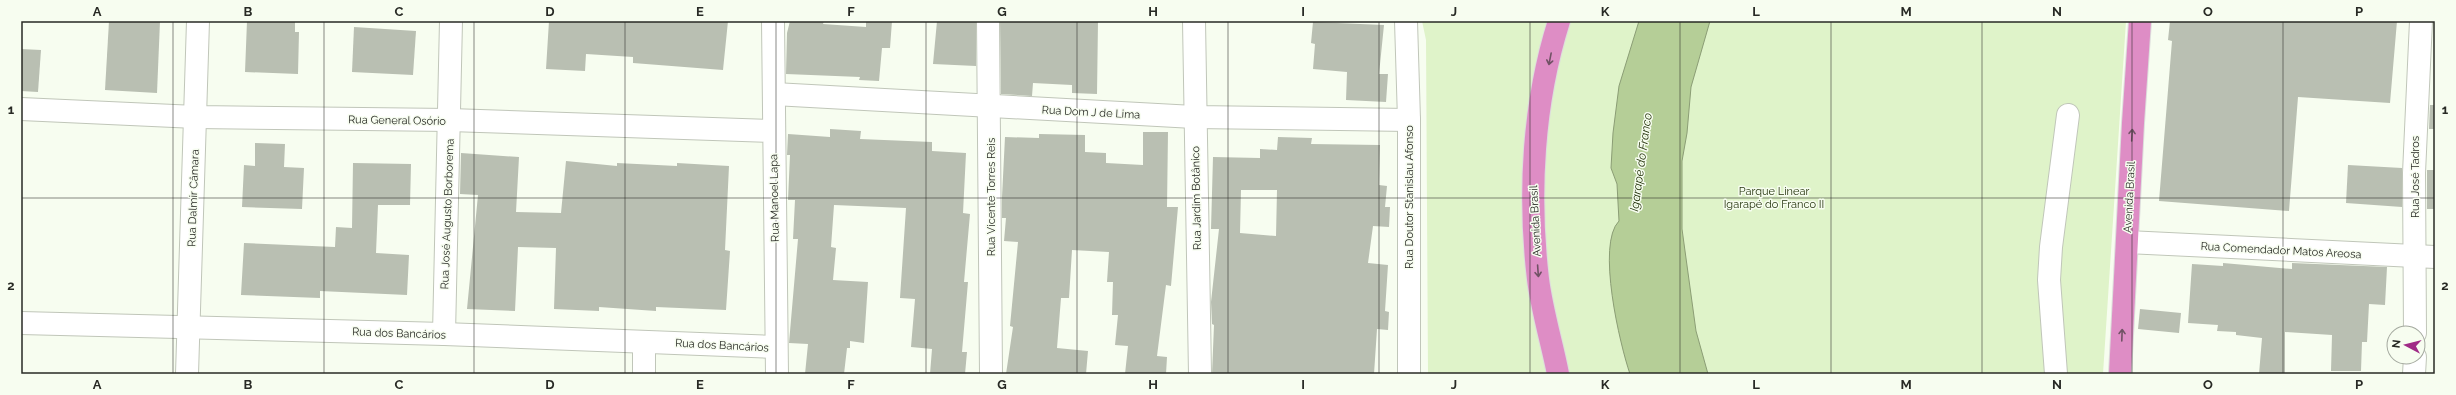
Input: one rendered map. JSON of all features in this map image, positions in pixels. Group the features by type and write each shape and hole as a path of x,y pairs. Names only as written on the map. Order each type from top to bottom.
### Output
{"highway":[{"name":"Avenida Brasil","path":"1558,374 1538,280 1532,191 1539,114 1553,40 1559,21"},
{"name":"Avenida Brasil","path":"2120,374 2140,21"}],"street":[{"name":"Rua Dalmir Câmara","path":"187,374 198,21"},
{"name":"Rua José Augusto Borborema","path":"444,334 450,120 451,21"},
{"name":"Rua Manoel Lapa","path":"773,21 777,374"},
{"name":"Rua Vicente Torres Reis","path":"988,21 992,374"},
{"name":"Rua Jardim Botânico","path":"1194,21 1194,117 1200,374"},
{"name":"Rua Doutor Stanislau Afonso","path":"1406,21 1409,120 1409,374"},
{"name":"Rua José Tadros","path":"2416,325 2425,257 2414,174 2427,76 2421,21"},
{"name":"Rua Dom J de Lima","path":"774,94 1194,117 1409,120"},
{"name":"Rua General Osório","path":"21,109 196,117 450,120 774,131"},
{"path":"2056,374 2049,273 2068,115"},
{"name":"Rua Comendador Matos Areosa","path":"2127,242 2425,257"},
{"name":"Rua dos Bancários","path":"21,323 444,334 776,347"},
{"path":"644,342 644,374"}],"green space":[{"name":"Parque Linear Igarapé do Franco II","path":"1422,21 2126,21 2103,374 1428,374 1426,40"}],"water":[{"name":"Igarapé do Franco","path":"1639,21 1710,21 1691,87 1687,133 1682,161 1682,229 1696,331 1708,374 1630,374 1616,319 1610,272 1612,233 1619,221 1617,184 1611,168 1613,133 1619,86"}],"building":[{"path":"109,21 160,21 157,93 105,90"},
{"path":"247,21 295,21 295,32 299,32 298,74 245,72"},
{"path":"549,21 728,21 723,70 633,63 633,57 586,54 585,71 546,69"},
{"path":"790,21 824,21 823,24 866,27 866,21 892,21 890,48 882,48 879,81 859,80 860,77 786,74 787,33"},
{"path":"937,21 976,22 976,66 933,64"},
{"path":"1000,21 1098,21 1097,94 1072,93 1072,85 1033,83 1032,96 1001,94"},
{"path":"2170,21 2397,21 2390,103 2298,97 2289,211 2159,201 2172,41 2168,40"},
{"path":"1313,22 1384,25 1379,74 1388,74 1386,102 1346,100 1347,72 1313,69 1315,44 1311,43"},
{"path":"354,27 416,31 413,75 352,72"},
{"path":"21,49 41,50 38,92 21,91"},
{"path":"2430,105 2435,105 2435,129 2429,129"},
{"path":"830,129 861,131 860,139 932,142 932,151 966,153 963,213 970,214 964,282 968,282 962,352 967,352 965,374 930,374 932,349 911,347 915,299 900,298 906,208 834,205 831,247 836,248 833,280 868,282 864,343 850,341 850,348 847,348 844,374 805,374 808,344 789,343 798,239 793,239 795,200 788,200 790,155 787,155 788,134 830,137"},
{"path":"1143,132 1168,132 1167,207 1178,207 1171,286 1166,285 1157,356 1167,357 1166,374 1125,374 1128,346 1115,345 1118,315 1112,315 1113,282 1107,282 1109,252 1072,250 1069,298 1061,298 1057,348 1088,351 1086,374 1006,374 1013,327 1010,326 1018,242 1004,241 1006,218 1002,218 1002,197 1005,137 1039,138 1039,134 1085,135 1085,152 1106,153 1106,163 1143,165"},
{"path":"1278,137 1312,138 1311,144 1380,145 1379,185 1387,186 1385,207 1390,207 1389,227 1373,226 1368,263 1388,265 1385,311 1389,312 1388,330 1377,329 1374,374 1212,374 1214,325 1212,324 1211,302 1219,229 1211,229 1213,157 1260,158 1260,149 1277,150","holes":["1241,190 1277,190 1276,236 1240,233"]},
{"path":"255,143 285,144 284,167 304,168 302,209 242,207 244,165 255,166"},
{"path":"461,153 519,157 516,212 561,213 566,161 617,166 617,163 677,166 677,163 729,166 725,250 730,251 726,310 656,307 656,311 599,307 599,311 554,309 556,248 518,247 515,311 467,309 478,195 460,194"},
{"path":"353,163 411,164 410,205 378,205 376,253 409,255 407,295 320,291 320,298 241,295 244,243 335,247 336,227 352,228"},
{"path":"2348,165 2402,168 2402,207 2346,203"},
{"path":"2427,170 2435,170 2435,209 2427,209"},
{"path":"2223,263 2292,269 2292,263 2387,267 2385,305 2369,304 2367,342 2362,342 2361,371 2331,371 2332,335 2285,332 2285,374 2259,374 2262,338 2236,335 2236,332 2217,331 2218,325 2188,323 2192,264 2223,266"},
{"path":"2140,309 2181,313 2179,333 2138,329"}]}
